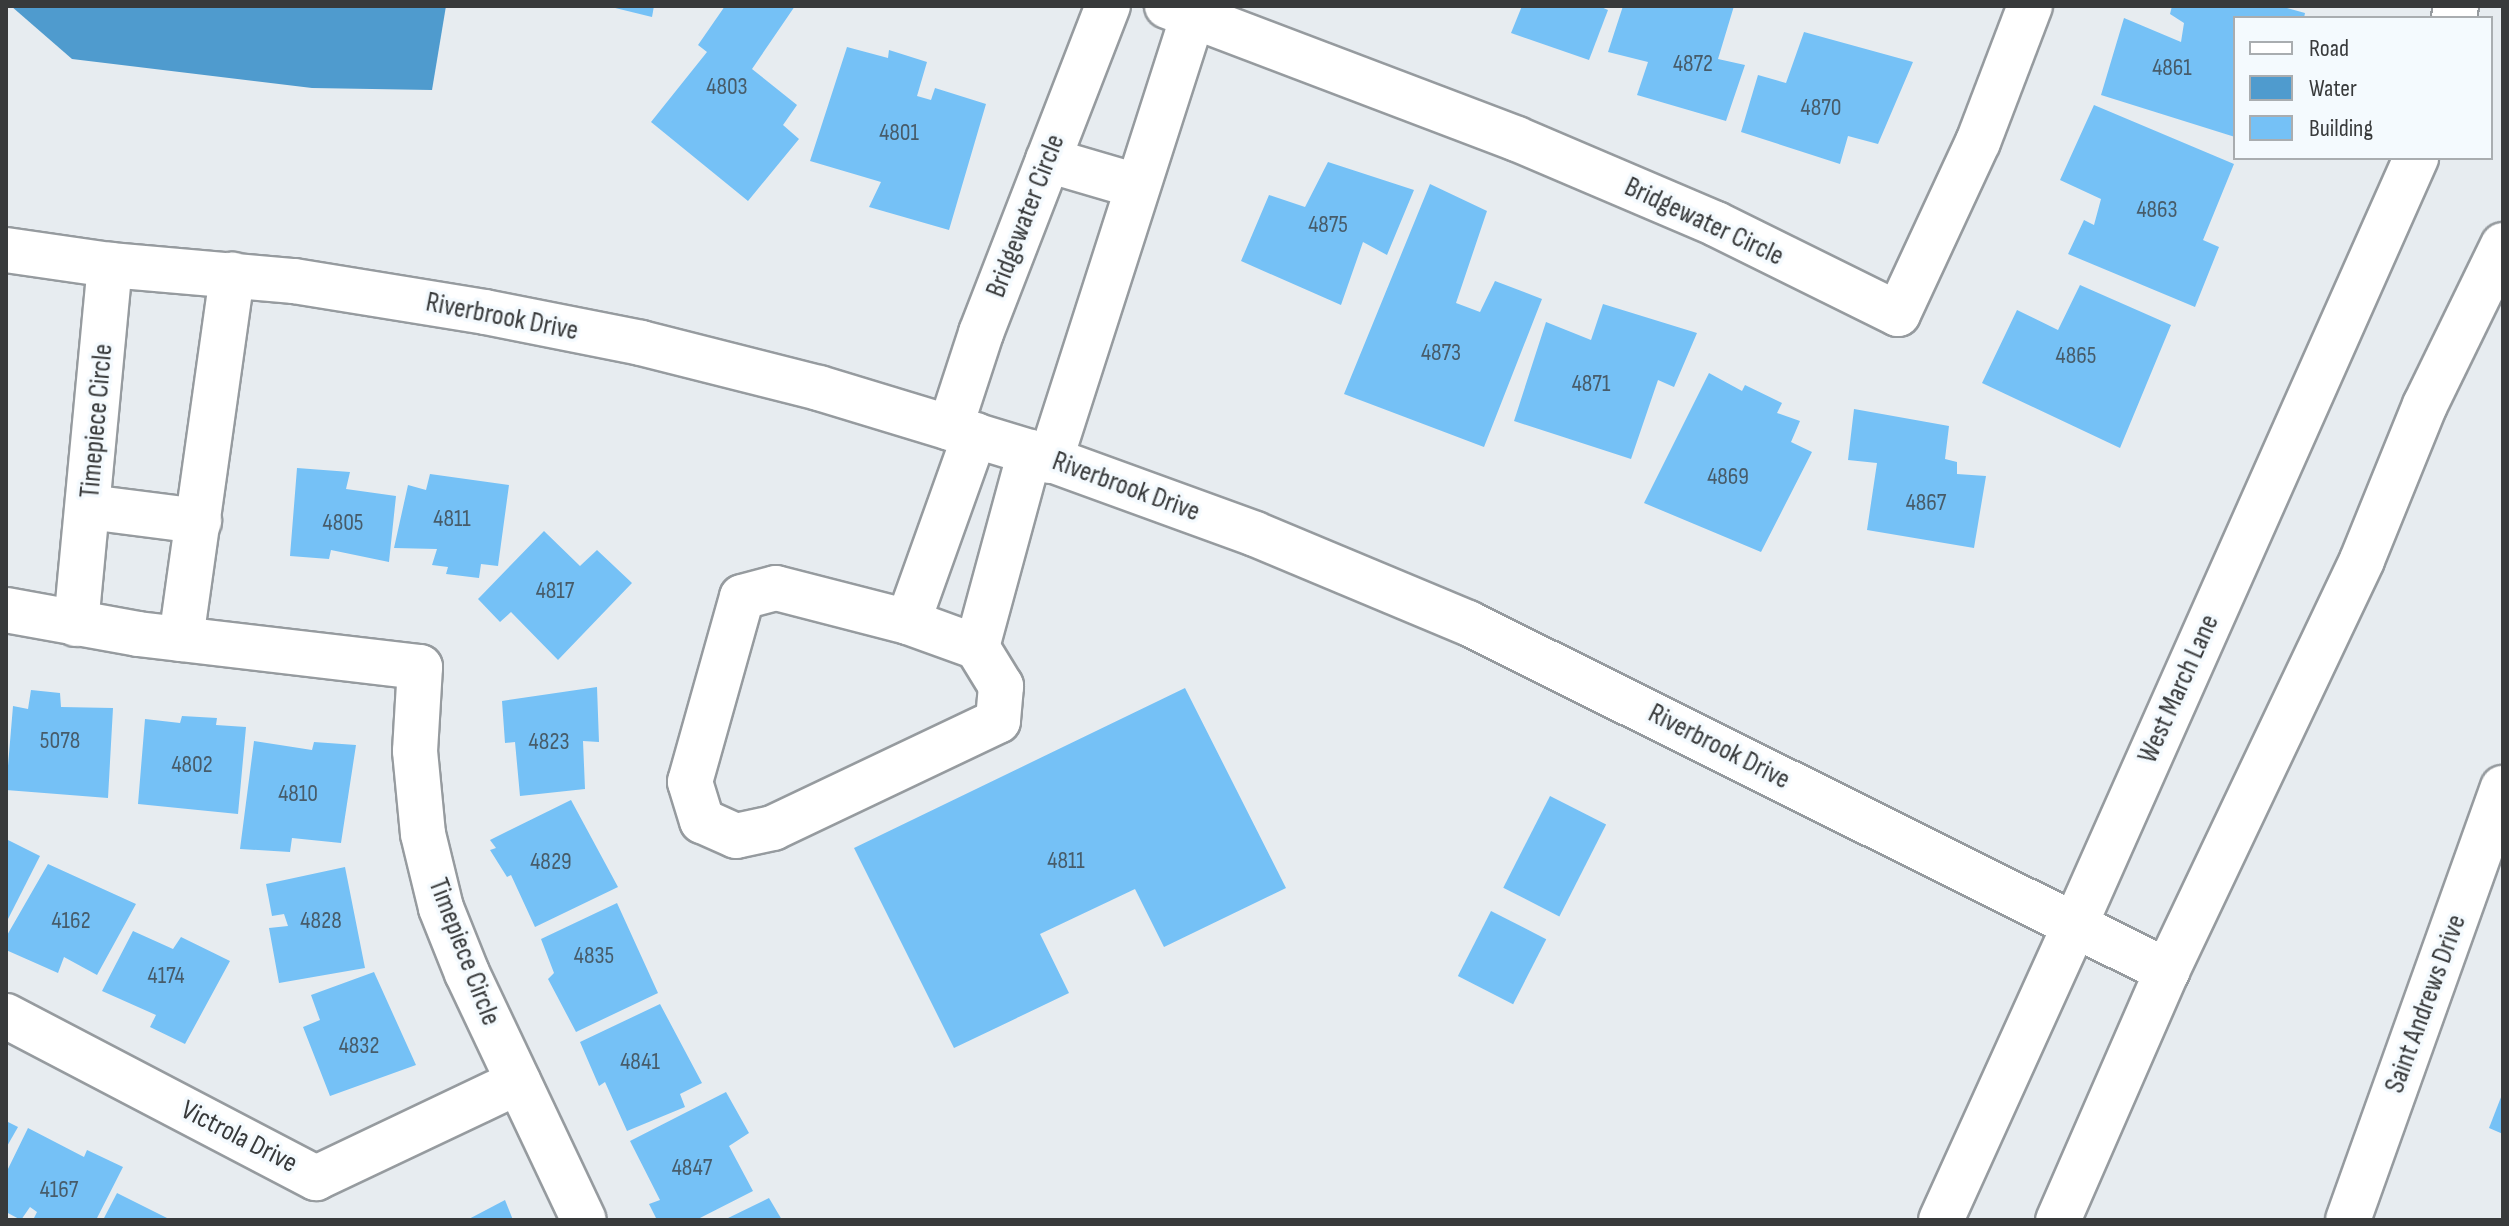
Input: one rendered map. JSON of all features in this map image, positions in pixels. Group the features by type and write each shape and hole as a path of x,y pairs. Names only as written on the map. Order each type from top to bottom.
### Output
{"street":[{"name":"Bridgewater Circle","path":"908,622 932,565 963,432 981,333 1108,6"},
{"name":"Bridgewater Circle","path":"977,647 995,584 1040,456 1084,364 1137,186 1180,11 1531,145 1716,224 1898,314 1978,142 2030,6"},
{"path":"1048,160 1137,186"},
{"name":"West March Lane","path":"1941,1220 2415,160"},
{"path":"2058,1220 2167,971 2362,560 2425,405 2503,245"},
{"name":"Riverbrook Drive","path":"6,250 110,265 294,281 485,312 641,343 819,388 1040,456 1255,534 1468,623 1605,688 2074,927 2167,971"},
{"name":"Timepiece Circle","path":"76,624 110,265"},
{"path":"181,639 232,275"},
{"path":"89,507 199,521"},
{"path":"932,565 995,584"},
{"path":"776,588 908,622 977,647 1001,686 998,721 773,828 736,836 702,821 690,782 742,597 776,588"},
{"name":"Timepiece Circle","path":"6,610 181,639 420,667 415,751 423,834 441,908 467,973 584,1220"},
{"name":"Saint Andrews Drive","path":"2348,1220 2503,788"},
{"name":"Victrola Drive","path":"6,1016 316,1178 518,1082"}],"water":[{"path":"11,6 446,6 432,90 312,88 72,59"}],"building":[{"path":"607,6 654,6 652,17"},
{"path":"725,6 795,6 752,69 797,105 783,125 799,139 748,201 651,122 707,52 698,45"},
{"path":"1522,6 1599,6 1608,10 1589,60 1511,33"},
{"path":"1623,6 1734,6 1718,59 1745,65 1726,121 1637,95 1648,62 1608,52"},
{"path":"2172,6 2280,6 2305,13 2304,16 2233,16 2233,136 2101,95 2124,18 2181,42 2184,23 2170,14"},
{"path":"1804,32 1913,62 1878,144 1848,136 1840,164 1741,132 1758,75 1786,83"},
{"path":"847,47 888,58 889,50 927,62 917,96 931,100 935,88 986,104 949,230 869,207 881,182 810,161"},
{"path":"2094,105 2234,164 2203,240 2219,247 2195,307 2068,254 2084,220 2094,225 2101,199 2060,180"},
{"path":"1328,162 1414,190 1387,255 1363,242 1341,305 1241,261 1269,195 1305,207"},
{"path":"1430,184 1487,211 1456,303 1480,312 1495,281 1542,299 1484,447 1344,394"},
{"path":"2080,285 2171,325 2120,448 1982,383 2017,310 2058,330"},
{"path":"1603,304 1697,333 1674,387 1658,380 1631,459 1514,421 1546,322 1591,340"},
{"path":"1709,373 1742,391 1745,385 1782,403 1777,413 1800,421 1791,442 1812,452 1761,552 1644,503"},
{"path":"1854,409 1949,426 1945,459 1957,462 1957,474 1986,476 1974,548 1867,530 1877,463 1848,460"},
{"path":"297,468 350,472 346,489 396,496 389,562 331,550 329,559 290,556"},
{"path":"430,474 509,485 498,566 481,564 479,578 446,574 448,567 432,565 437,549 394,548 408,485 426,490"},
{"path":"544,531 580,566 597,550 632,583 558,660 511,612 500,622 478,599"},
{"path":"597,687 599,742 583,741 585,789 520,796 515,742 505,743 502,701"},
{"path":"1185,688 1286,888 1164,947 1135,889 1040,934 1069,993 954,1048 854,848"},
{"path":"31,690 60,693 61,707 113,708 108,798 6,790 13,706 28,709"},
{"path":"182,716 217,718 216,725 246,727 238,814 138,804 145,719 180,723"},
{"path":"254,741 312,750 314,742 356,745 341,843 292,838 290,852 240,849"},
{"path":"1550,796 1606,825 1559,916 1503,888"},
{"path":"571,800 618,887 535,927 511,875 507,877 490,850 496,848 490,840"},
{"path":"6,839 40,856 6,923"},
{"path":"48,864 136,904 97,975 64,957 58,973 6,950 6,937"},
{"path":"345,867 365,968 279,983 269,928 288,926 284,914 272,916 266,884"},
{"path":"617,903 658,993 576,1032 548,979 554,973 541,939"},
{"path":"1491,911 1546,939 1513,1004 1458,976"},
{"path":"133,931 173,949 181,937 230,961 185,1044 150,1027 156,1015 102,991"},
{"path":"374,972 416,1065 330,1096 303,1027 320,1020 311,995"},
{"path":"660,1004 702,1083 680,1094 685,1107 627,1131 605,1082 599,1086 580,1042"},
{"path":"726,1092 749,1133 729,1146 753,1191 696,1220 657,1220 649,1204 660,1200 630,1141"},
{"path":"2503,1092 2503,1134 2489,1128"},
{"path":"6,1121 18,1127 6,1148"},
{"path":"28,1128 84,1157 87,1150 123,1167 96,1220 33,1220 37,1212 30,1207 21,1220 6,1212 6,1173"},
{"path":"117,1193 171,1220 103,1220"},
{"path":"769,1198 782,1220 724,1220"},
{"path":"505,1200 513,1220 467,1220"}]}
